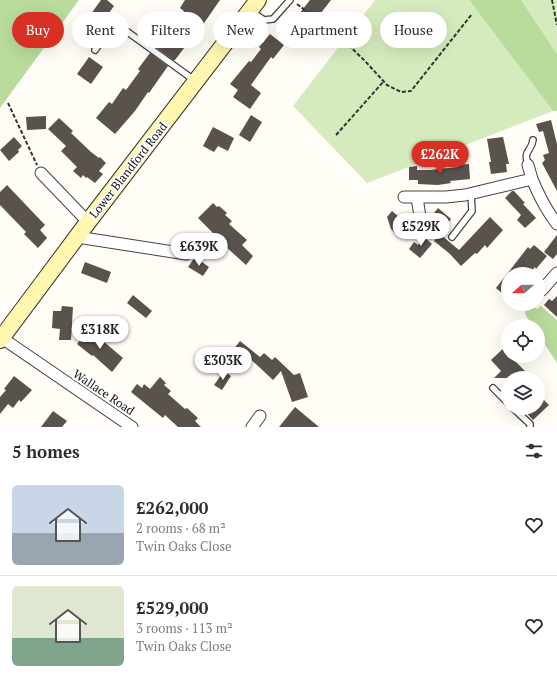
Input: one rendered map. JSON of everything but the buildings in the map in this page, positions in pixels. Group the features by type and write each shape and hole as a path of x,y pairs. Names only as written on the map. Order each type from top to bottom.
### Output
{"main road":[{"name":"Lower Blandford Road","path":"1,339 88,222 254,5"}],"street":[{"path":"528,165 532,179 542,201 557,224"},
{"path":"41,173 88,222"},
{"path":"404,197 446,197 471,193 532,179"},
{"path":"417,197 420,217"},
{"path":"77,237 186,254"},
{"path":"545,287 557,273"},
{"name":"Wallace Road","path":"1,339 132,427"},
{"path":"252,427 260,416"}],"lane":[{"path":"254,5 264,20 273,19 291,0"},
{"path":"95,50 112,27 118,25 196,81"},
{"path":"528,165 525,157 527,151 531,149 533,140"},
{"path":"452,237 472,211 471,193"},
{"path":"493,388 501,396"},
{"path":"520,415 530,424 530,427"}],"path":[{"path":"291,0 339,36 387,85 401,92 411,91 472,14"},
{"path":"552,0 557,25"},
{"path":"336,136 384,81"},
{"path":"8,103 41,173"}],"green space":[{"path":"0,0 79,0 64,21 64,12 12,12 12,48 44,48 0,108"},
{"path":"375,0 469,0 553,111 367,183 293,106 338,48 372,48 372,12 366,12"},
{"path":"469,0 521,0 557,54 557,111 553,111"},
{"path":"521,0 557,0 557,54"},
{"path":"545,310 557,320 557,363 545,345 545,319 528,319 525,314 526,311 545,311"}]}
